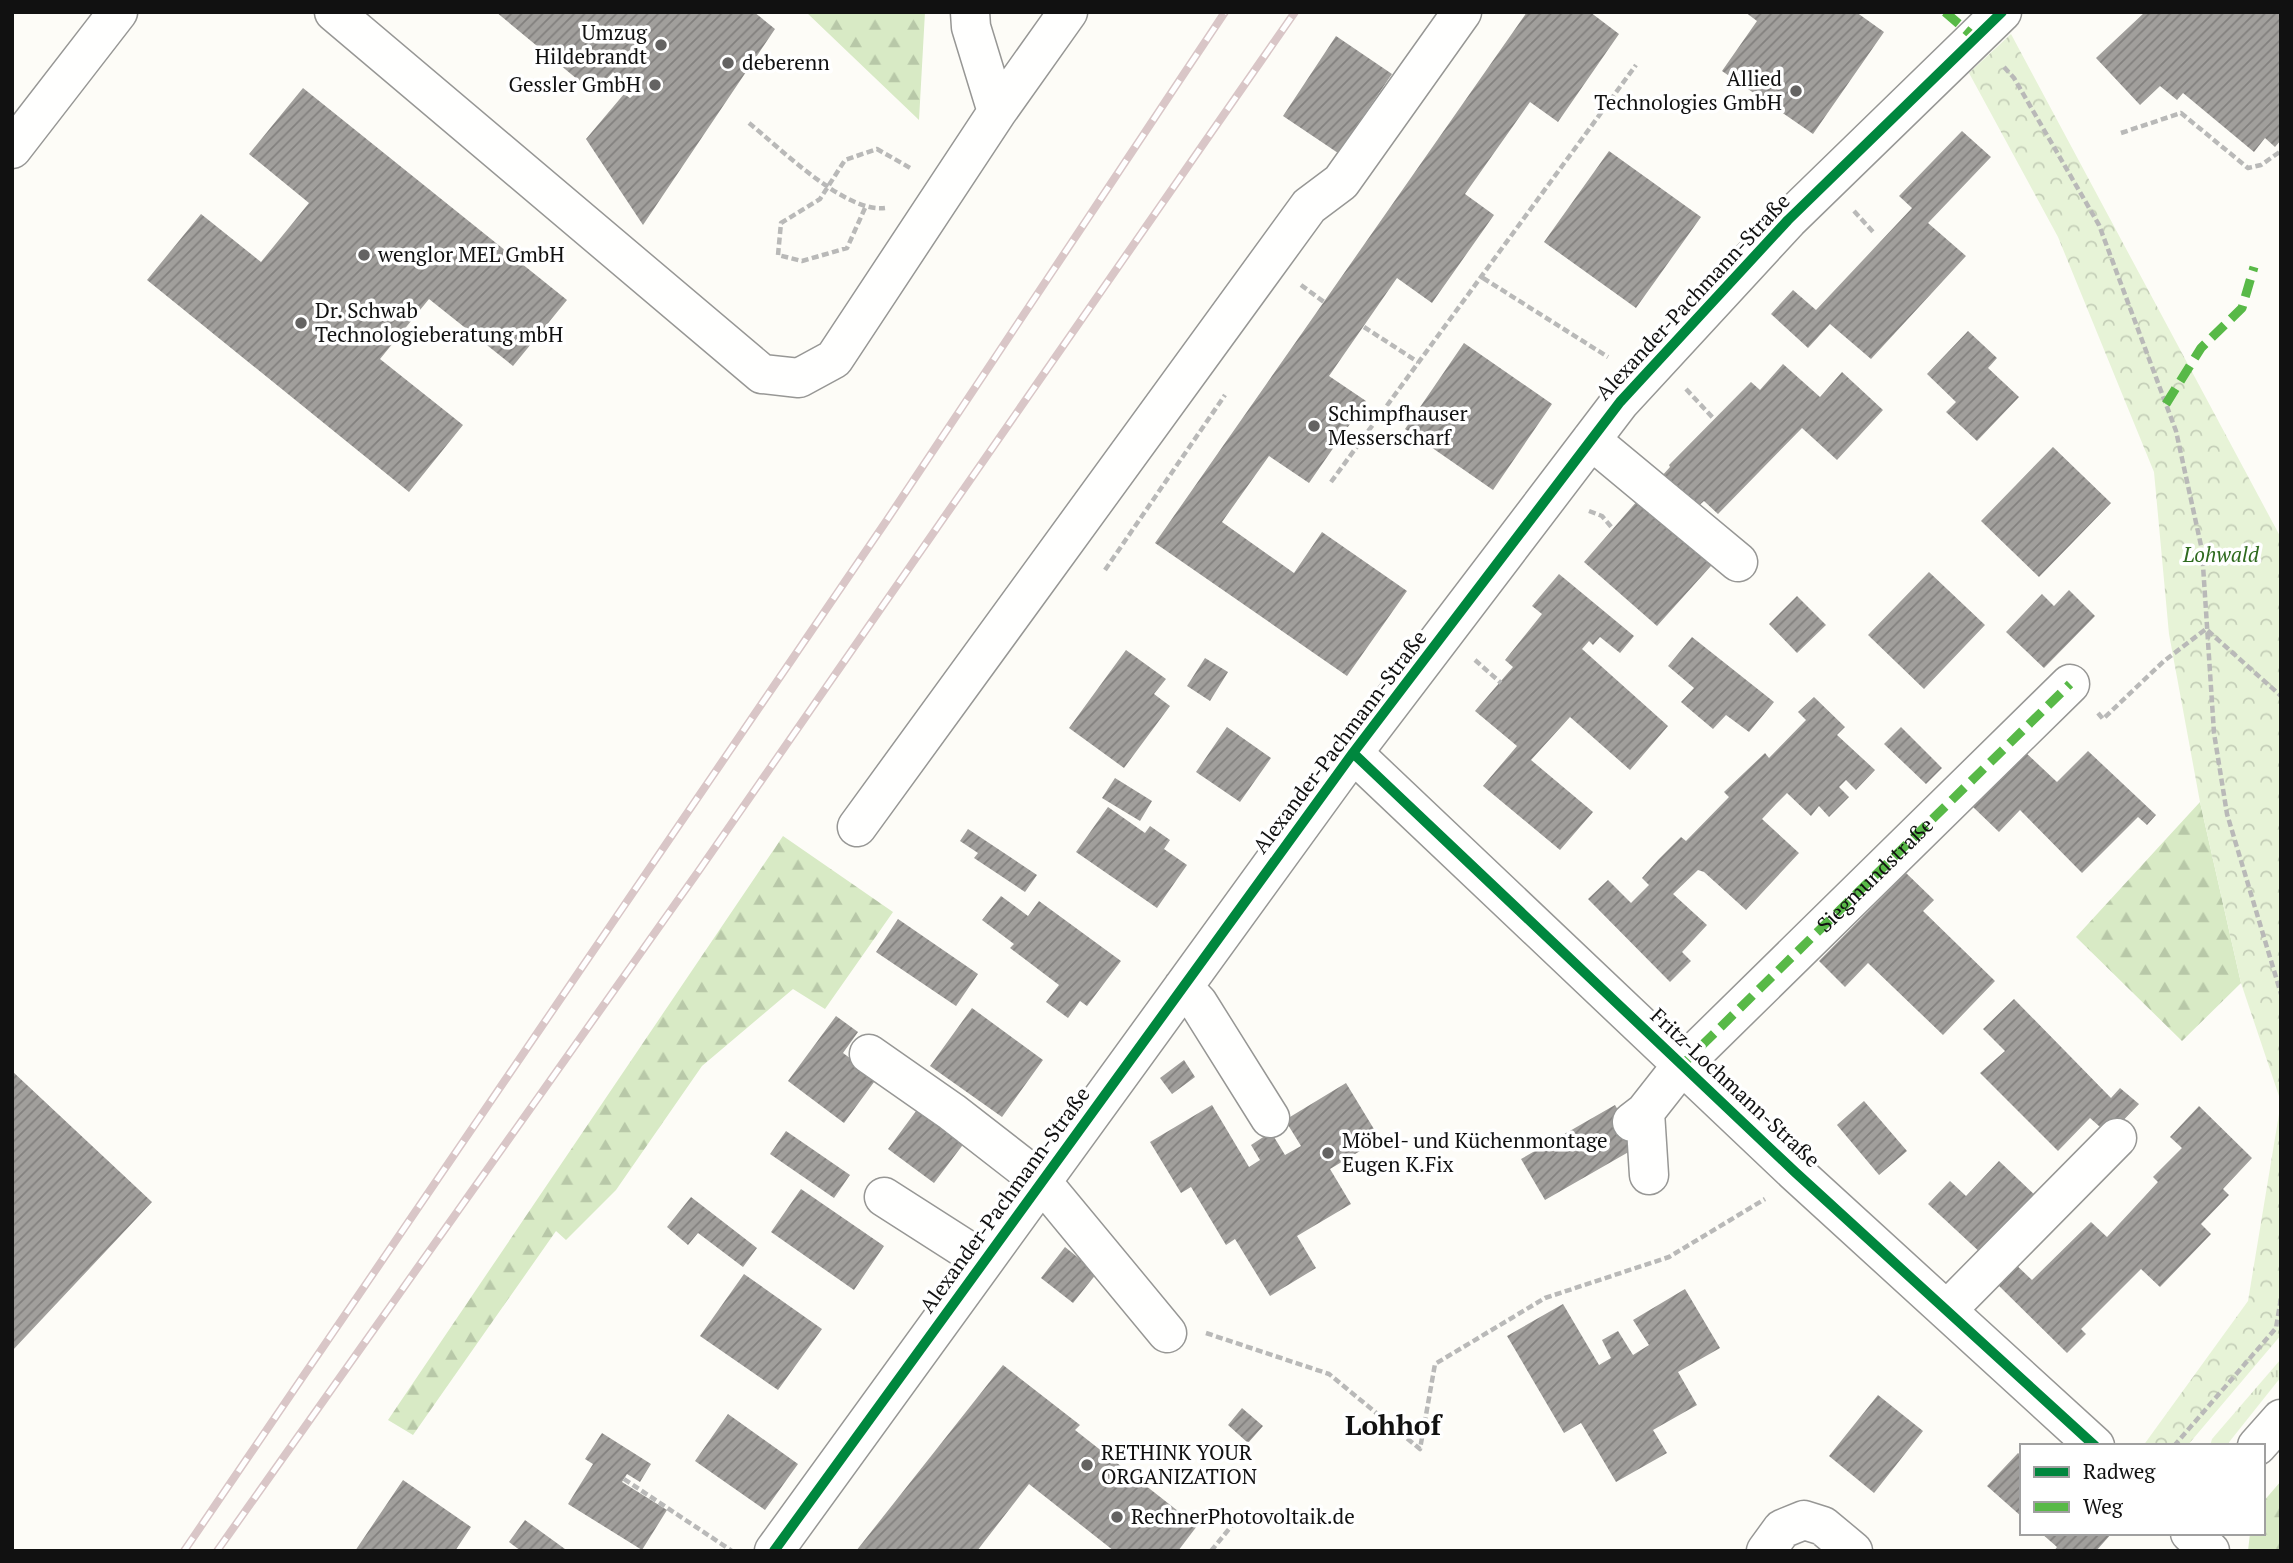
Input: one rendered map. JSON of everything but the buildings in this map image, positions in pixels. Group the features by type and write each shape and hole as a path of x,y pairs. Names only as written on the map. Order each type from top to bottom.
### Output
{"street":[{"path":"12,149 118,12"},
{"path":"334,12 647,260 762,374 799,378 834,359 997,112 1068,12"},
{"path":"970,12 971,27 997,112"},
{"name":"Alexander-Pachmann-Straße","path":"774,1551 1353,753 1591,440 1642,379 1788,220 2002,12"},
{"path":"857,827 1309,206 1341,182 1455,15"},
{"path":"1591,440 1738,562"},
{"name":"Siegmundstraße","path":"1649,1175 1638,1117 1682,1065 2070,684"},
{"name":"Fritz-Lochmann-Straße","path":"1353,753 1682,1065 2093,1444"},
{"path":"1183,988 1198,1003 1270,1118"},
{"path":"869,1054 952,1112 1042,1182 1185,1333"},
{"path":"1947,1310 2117,1138"},
{"path":"884,1197 984,1261"},
{"path":"2259,1444 2281,1419"},
{"path":"1766,1551 1782,1529 1804,1520 1823,1526 1853,1551"},
{"path":"2173,1551 2184,1535"},
{"path":"2192,1535 2210,1551"}],"path":[{"path":"1974,37 2014,78 2099,225 2176,431 2202,550 2214,733 2227,814 2281,994"},
{"path":"1331,482 1483,278 1636,65"},
{"path":"2121,133 2181,113 2248,169 2261,165 2281,151"},
{"path":"749,123 828,186 865,208 897,206"},
{"path":"865,208 847,247 802,261 778,255 781,223 820,199 845,160 877,149 912,168 911,180"},
{"path":"1483,278 1642,379"},
{"path":"1301,285 1324,302"},
{"path":"1364,327 1419,362"},
{"path":"1708,412 1714,419"},
{"path":"1583,508 1602,516 1613,529"},
{"path":"2070,684 2103,719 2164,661 2206,629"},
{"path":"2206,629 2281,696"},
{"path":"1494,677 1501,683"},
{"path":"1185,1333 1329,1374 1420,1449 1434,1364 1545,1298 1669,1257 1802,1177"},
{"path":"2176,1444 2276,1328 2281,1298"},
{"path":"624,1479 732,1551"},
{"path":"1211,1551 1238,1518"}],"green space":[{"path":"806,12 925,12 919,120"},
{"name":"Lohwald","path":"2011,34 2281,538 2281,1102 2241,983 2200,802 2169,634 2154,472 2058,237 1969,73"},
{"path":"2200,802 2241,983 2182,1041 2076,937"},
{"path":"783,836 893,912 825,1009 793,989 702,1066 616,1190 566,1240 556,1231 413,1435 388,1420"},
{"path":"2281,1102 2281,1335 2189,1444 2144,1444 2248,1301"},
{"path":"2281,1359 2281,1377 2228,1444 2211,1444"},
{"path":"2281,1481 2281,1551 2248,1551 2250,1535 2265,1535 2265,1500"}],"railway":[{"path":"184,1551 887,520 1225,12"},
{"path":"217,1551 700,869 1295,12"}],"marked path":[{"path":"1945,12 1974,37"},
{"path":"2166,404 2201,348 2242,308 2254,267"},
{"path":"1682,1065 2070,684"}],"cycle path":[{"path":"774,1551 1353,753 1620,402 1788,220 2002,12"},
{"path":"1353,753 1795,1172 2093,1444"}],"place":[{"name":"Umzug Hildebrandt","path":"661,45"},
{"name":"deberenn","path":"728,63"},
{"name":"Gessler GmbH","path":"655,85"},
{"name":"Allied Technologies GmbH","path":"1796,91"},
{"name":"wenglor MEL GmbH","path":"364,255"},
{"name":"Dr. Schwab Technologieberatung mbH","path":"301,323"},
{"name":"Schimpfhauser Messerscharf","path":"1314,426"},
{"name":"Möbel- und Küchenmontage Eugen K.Fix","path":"1328,1153"},
{"name":"RETHINK YOUR ORGANIZATION","path":"1087,1465"},
{"name":"RechnerPhotovoltaik.de","path":"1117,1517"}],"district":[{"name":"Lohhof","path":"1393,1425"}]}
